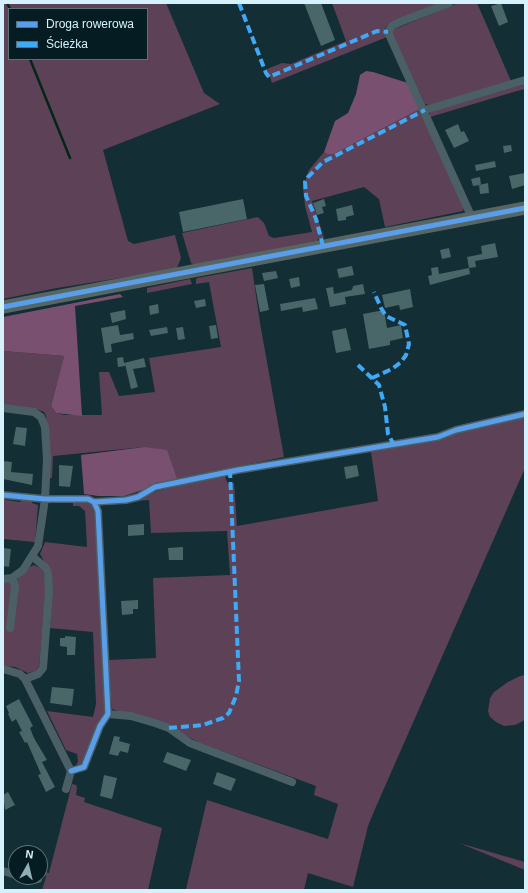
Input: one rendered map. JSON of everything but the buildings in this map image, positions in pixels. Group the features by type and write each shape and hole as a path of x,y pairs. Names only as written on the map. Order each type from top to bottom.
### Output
{"main road":[{"path":"3,307 525,208"}],"street":[{"path":"449,3 400,22 392,26 388,32 472,218"},
{"path":"424,110 525,80"},
{"path":"3,408 34,412 38,414 43,421 47,459 45,499 40,540 33,557 23,570 12,578 3,579"},
{"path":"3,495 45,499 88,499 94,502 126,500 163,486 238,470 438,436 456,430 525,414"},
{"path":"71,770 84,767 100,726 108,714 98,511 94,502"},
{"path":"25,679 38,674 42,668 49,592 48,573 45,567 33,557"},
{"path":"10,628 15,586 12,578"},
{"path":"3,669 20,674 25,679 71,770 66,789"},
{"path":"108,714 131,716 169,728 190,743 292,782"}],"shaded area":[{"path":"3,3 166,3 204,93 220,104 103,150 128,241 134,244 175,235 181,258 177,268 57,288 3,299"},
{"path":"332,3 441,3 389,24 384,29 387,37 272,83 267,69 282,63 291,64 346,41"},
{"path":"458,3 477,3 511,81 429,105 425,104 392,32 395,29"},
{"path":"366,71 408,83 420,109 334,154 327,154 324,152 335,121 348,113 356,94 360,75"},
{"path":"525,84 525,89 430,117 430,112"},
{"path":"420,109 464,208 463,211 385,227 379,199 364,187 312,201 324,238 318,239 317,241 194,265 191,263 182,233 258,217 264,223 269,236 274,238 312,232 305,206 303,187 309,170 324,152 327,154 334,154"},
{"path":"252,268 260,323 284,457 177,479 144,447 53,456 52,478 50,478 46,416 44,412 36,409 3,405 3,351 64,356 51,406 56,413 65,415 102,415 99,372 109,372 119,396 155,392 149,358 221,347 209,282 196,284 196,280 197,278"},
{"path":"190,279 192,284 147,293 147,288"},
{"path":"120,294 123,297 75,306 82,416 56,413 51,406 64,356 3,351 3,317"},
{"path":"525,416 525,468 368,826 353,887 308,873 304,890 186,889 207,800 328,839 338,804 314,795 316,786 198,742 183,734 112,709 108,660 156,658 153,578 230,575 227,531 151,533 149,500 134,501 157,491 210,478 225,477 228,484 234,483 237,526 378,501 371,452"},
{"path":"144,447 167,450 177,479 124,496 98,496 84,494 81,455"},
{"path":"3,498 6,500 20,502 22,500 32,501 32,503 38,505 35,542 3,539"},
{"path":"87,502 92,505 95,513 105,712 82,764 76,766 78,761 77,754 66,750 47,711 93,717 96,704 93,632 50,628 52,575 40,554 45,542 87,547 85,511 79,506 73,506 73,503"},
{"path":"34,565 41,568 47,580 39,666 35,671 28,673 15,667 3,666 3,583 17,580 29,567"},
{"path":"525,675 525,720 515,725 504,726 496,722 490,717 488,711 490,698 494,692 508,682"},
{"path":"72,784 76,785 76,795 85,798 84,802 162,828 148,890 42,890 44,885 48,885 49,873"},
{"path":"459,843 525,862 525,870"}],"waterway":[{"path":"7,3 10,8"},
{"path":"30,60 70,158"}],"marked path":[{"path":"239,3 266,73 269,77 377,31 388,32"},
{"path":"323,246 316,219 306,196 305,182 308,177 323,162 425,110"},
{"path":"372,378 392,369 401,362 406,355 409,344 405,325 386,316 374,292"},
{"path":"358,365 379,385 385,407 388,434 393,443"},
{"path":"169,728 203,725 223,718 229,713 236,696 239,681 230,471"}],"cycle path":[{"path":"3,307 525,208"},
{"path":"94,502 126,500 138,497 155,487 238,470 438,437 456,430 525,414"},
{"path":"3,495 45,499 88,499 94,502 98,511 108,714 100,726 84,767 71,771"}]}
